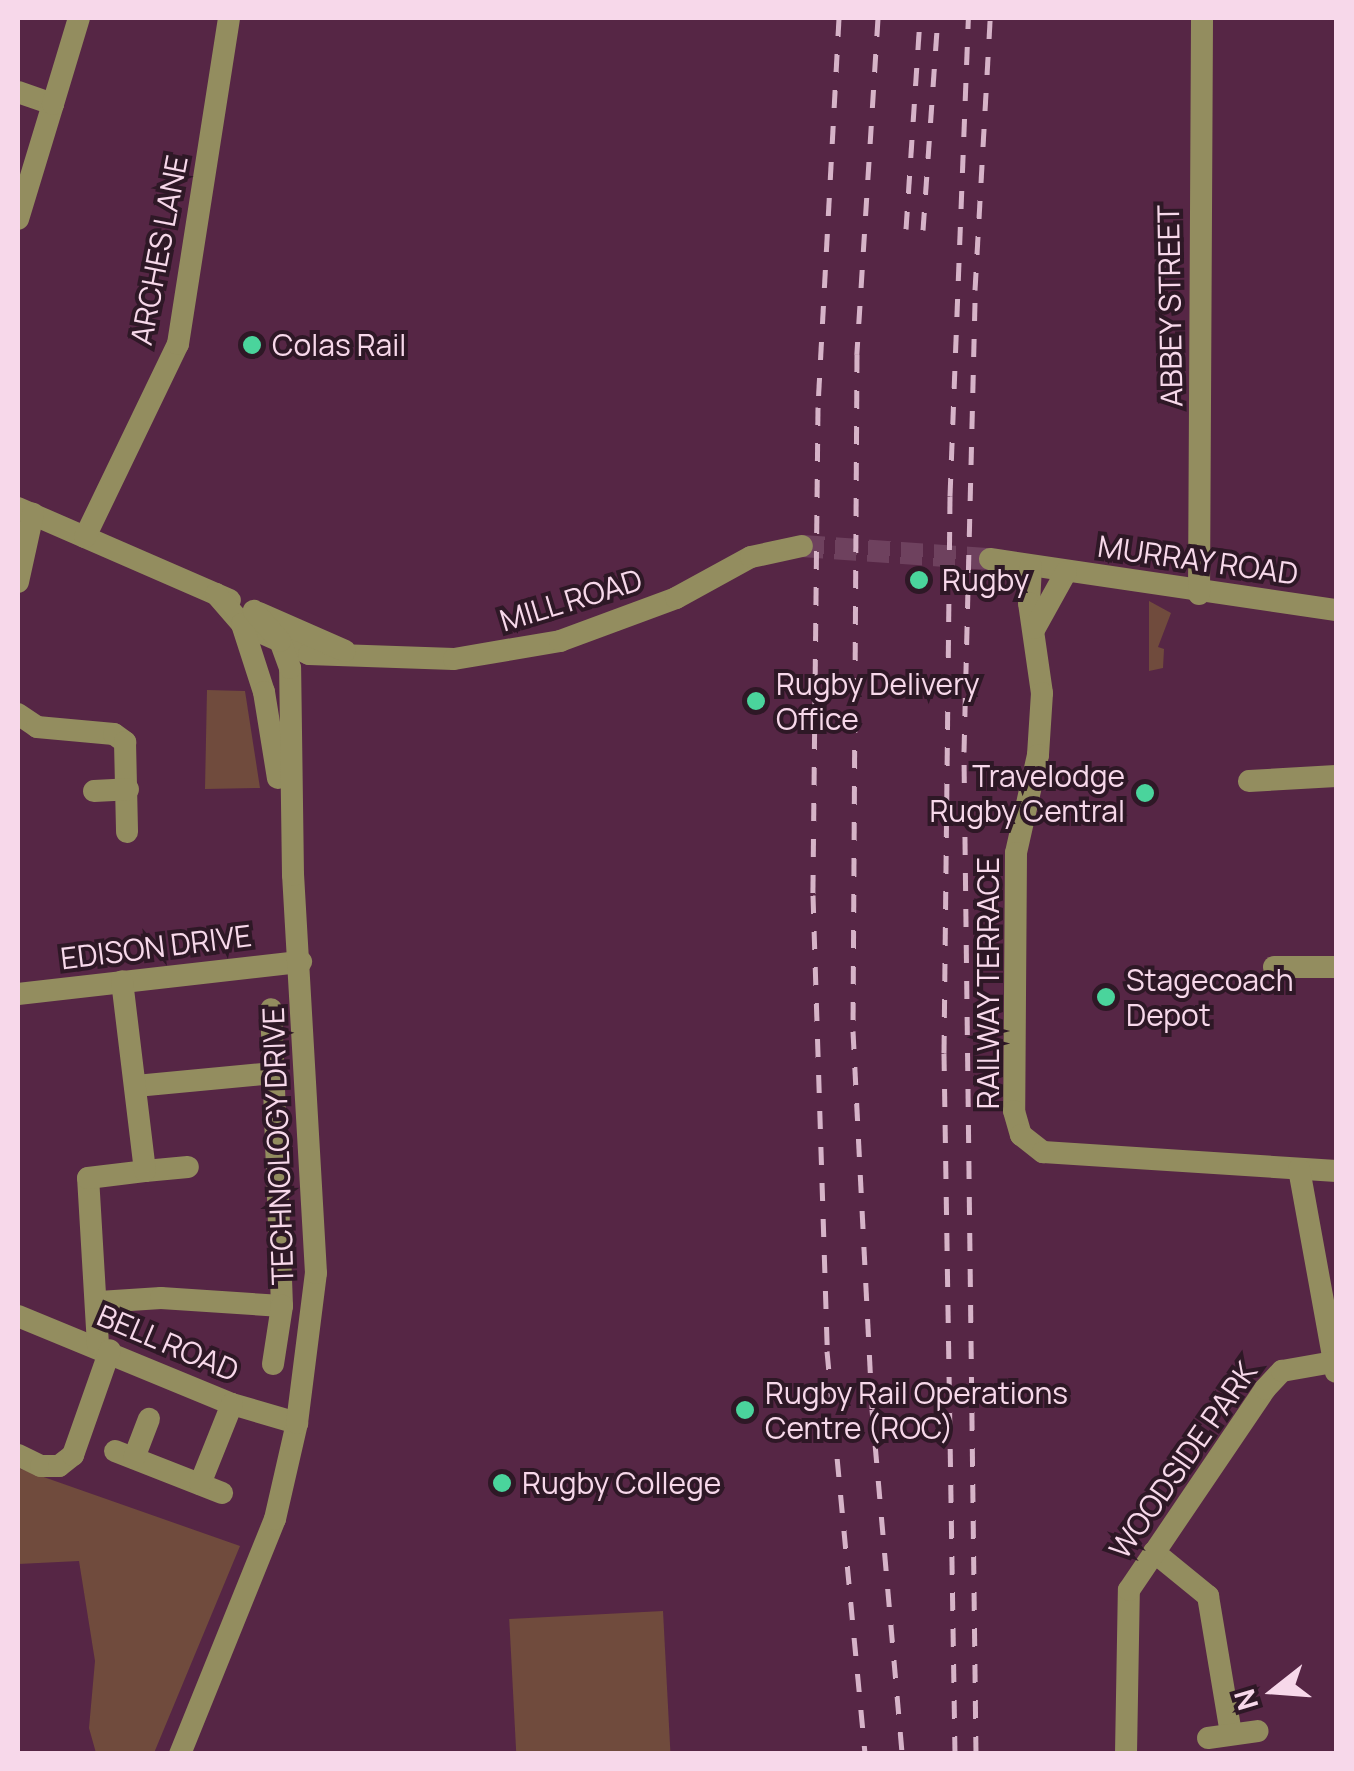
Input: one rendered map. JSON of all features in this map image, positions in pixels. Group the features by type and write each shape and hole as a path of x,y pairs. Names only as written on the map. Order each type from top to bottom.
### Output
{"street":[{"path":"18,219 79,18"},
{"name":"ARCHES LANE","path":"85,536 178,344 229,18"},
{"name":"ABBEY STREET","path":"1199,594 1202,18"},
{"path":"18,92 53,104"},
{"path":"18,569 26,511 216,594 248,618 286,635 345,652"},
{"name":"MILL ROAD","path":"345,652 454,659 560,641 676,598 751,557 802,546"},
{"path":"990,559 1049,569 1034,631"},
{"name":"MURRAY ROAD","path":"1049,569 1199,594 1336,610"},
{"name":"RAILWAY TERRACE","path":"1049,569 1034,631 1042,715 1016,853 1014,1111 1021,1135 1043,1152 1336,1171"},
{"name":"TECHNOLOGY DRIVE","path":"180,1754 274,1519 297,1423 316,1273 294,875 248,618"},
{"path":"286,635 300,661 345,652"},
{"path":"265,698 286,635"},
{"name":"TECHNOLOGY DRIVE","path":"294,875 300,661"},
{"path":"18,714 38,727 114,734 128,750 127,832"},
{"path":"1249,781 1336,776"},
{"path":"94,791 128,789"},
{"name":"EDISON DRIVE","path":"18,994 301,962"},
{"path":"1274,967 1336,967"},
{"path":"122,981 145,1172"},
{"path":"271,1009 284,1272 273,1364"},
{"path":"136,1086 274,1072"},
{"path":"18,1455 41,1466 59,1466 73,1455 104,1347 88,1178 188,1167"},
{"path":"1299,1169 1335,1369"},
{"path":"99,1302 161,1298 282,1306"},
{"name":"BELL ROAD","path":"18,1316 104,1347 232,1404 297,1423"},
{"name":"WOODSIDE PARK","path":"1126,1754 1129,1590 1265,1389 1282,1371 1335,1369"},
{"path":"148,1420 124,1455 211,1489 232,1404"},
{"path":"1154,1552 1208,1596 1232,1734"},
{"path":"1208,1738 1258,1731"}],"shaded area":[{"path":"1149,601 1171,613 1158,647 1164,649 1163,668 1149,671"},
{"path":"207,690 245,691 260,788 205,789"},
{"path":"18,1468 240,1546 154,1753 96,1753 89,1728 95,1661 79,1561 18,1564"},
{"path":"663,1611 670,1753 516,1754 509,1619"}],"tunnel":[{"path":"802,546 990,559"}],"railway":[{"path":"839,18 818,407 813,895 827,1351 865,1754"},
{"path":"878,18 857,354 853,1031 872,1409 902,1754"},
{"path":"906,229 920,18"},
{"path":"923,230 938,18"},
{"path":"955,1754 944,1053 950,496 968,18"},
{"path":"976,1754 964,752 975,290 990,18"}],"place":[{"name":"Colas Rail","path":"252,345"},
{"name":"Rugby","path":"919,580"},
{"name":"Rugby Delivery Office","path":"756,701"},
{"name":"Travelodge Rugby Central","path":"1145,793"},
{"name":"Stagecoach Depot","path":"1106,997"},
{"name":"Rugby Rail Operations Centre (ROC)","path":"745,1410"},
{"name":"Rugby College","path":"502,1483"}]}
